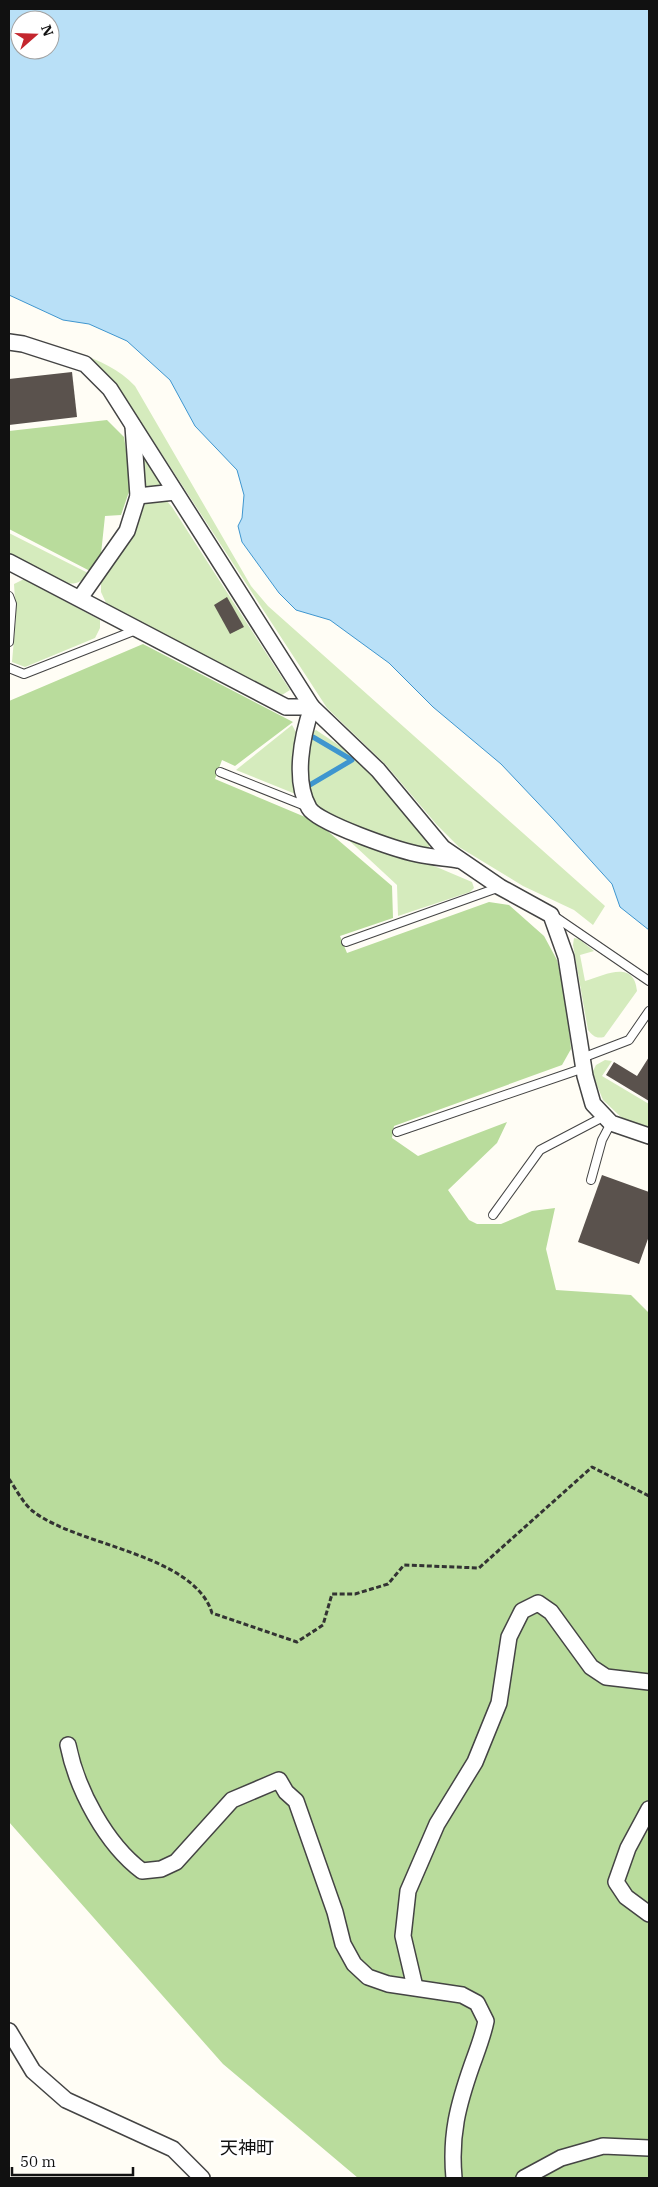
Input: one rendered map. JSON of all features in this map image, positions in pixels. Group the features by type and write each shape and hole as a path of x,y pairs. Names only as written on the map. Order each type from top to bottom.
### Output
{"street":[{"path":"9,342 24,344 85,364 110,389 312,707 378,770 443,848 500,887 551,915 566,957 583,1063 594,1104 608,1119 649,1136"},
{"path":"80,598 127,531 138,496 132,425"},
{"path":"138,496 175,492"},
{"path":"9,562 286,707 312,707"},
{"path":"312,707 303,733 300,783 308,807 313,814 344,829 416,854 462,861"},
{"path":"415,1987 403,1936 408,1891 437,1824 475,1762 499,1703 509,1637 522,1611 538,1603 551,1612 590,1667 606,1677 649,1682"},
{"path":"68,1746 73,1769 93,1810 127,1860 142,1871 161,1870 176,1862 232,1800 279,1780 286,1792 296,1801 343,1944 354,1964 368,1977 388,1984 462,1996 477,2003 486,2021 459,2103 451,2153 454,2178"},
{"path":"649,1809 628,1848 616,1882 626,1897 649,1914"},
{"path":"9,2031 33,2071 66,2100 173,2149 202,2178"},
{"path":"524,2178 561,2158 604,2146 649,2148"}],"lane":[{"path":"9,596 12,604 9,642"},
{"path":"9,668 24,674 138,629"},
{"path":"220,772 308,807"},
{"path":"346,942 500,887"},
{"path":"551,915 649,981"},
{"path":"398,1132 583,1063 629,1040 649,1012"},
{"path":"591,1180 608,1119"},
{"path":"494,1215 540,1150 608,1119"}],"path":[{"path":"9,1479 33,1512 71,1532 115,1546 176,1571 208,1600 212,1613 296,1642 323,1624 332,1594 356,1594 388,1584 404,1565 479,1568 592,1467 649,1496"}],"green space":[{"path":"79,353 116,370 135,386 251,586 268,606 605,906 593,925 574,910 523,886 459,847 437,825 386,765 327,708 128,402 109,376"},
{"path":"107,420 124,437 130,489 121,515 105,516 101,554 90,571 9,529 9,431"},
{"path":"143,454 160,481 160,486 146,490 143,487 139,456"},
{"path":"165,499 290,690 282,695 107,605 101,592 101,583 135,533 137,520 143,505"},
{"path":"9,533 88,573 81,581 72,584 59,581 45,574 9,554"},
{"path":"24,579 100,620 100,628 95,638 25,667 12,662 16,616 14,584"},
{"path":"143,644 293,722 235,766 222,760 215,779 317,822 392,886 393,918 340,936 347,953 489,902 509,905 544,936 557,960 566,997 571,1049 562,1065 394,1126 392,1138 418,1156 507,1122 497,1143 448,1190 469,1220 477,1224 501,1224 532,1211 555,1208 546,1249 556,1290 631,1295 649,1313 649,2178 358,2178 223,2064 9,1822 9,701"},
{"path":"292,725 297,734 298,795 236,770"},
{"path":"316,730 355,756 429,840 429,847 419,851 376,837 341,823 315,807 308,794 306,758 307,737"},
{"path":"342,834 439,868 472,882 474,888 470,892 398,916 397,885"},
{"path":"574,938 579,939 594,951 580,955 585,981 609,973 625,972 635,981 637,991 604,1037 599,1038 588,1030 573,945"},
{"path":"605,1060 612,1061 602,1076 649,1104 649,1127 622,1118 603,1100 592,1073 596,1065"}],"water":[{"path":"9,9 649,9 649,930 620,907 612,884 501,764 433,707 389,663 330,620 296,610 279,593 242,542 238,526 242,518 244,495 237,470 195,426 170,380 127,341 89,324 63,320 9,295"}],"building":[{"path":"72,372 77,417 9,425 9,379"},
{"path":"227,597 244,627 230,634 214,605"},
{"path":"649,1057 649,1101 606,1075 614,1062 637,1076"},
{"path":"602,1175 649,1192 649,1236 639,1264 578,1242"}],"waterway":[{"path":"308,786 352,760 313,737"}],"district":[{"name":"天神町","path":"247,2147"}]}
